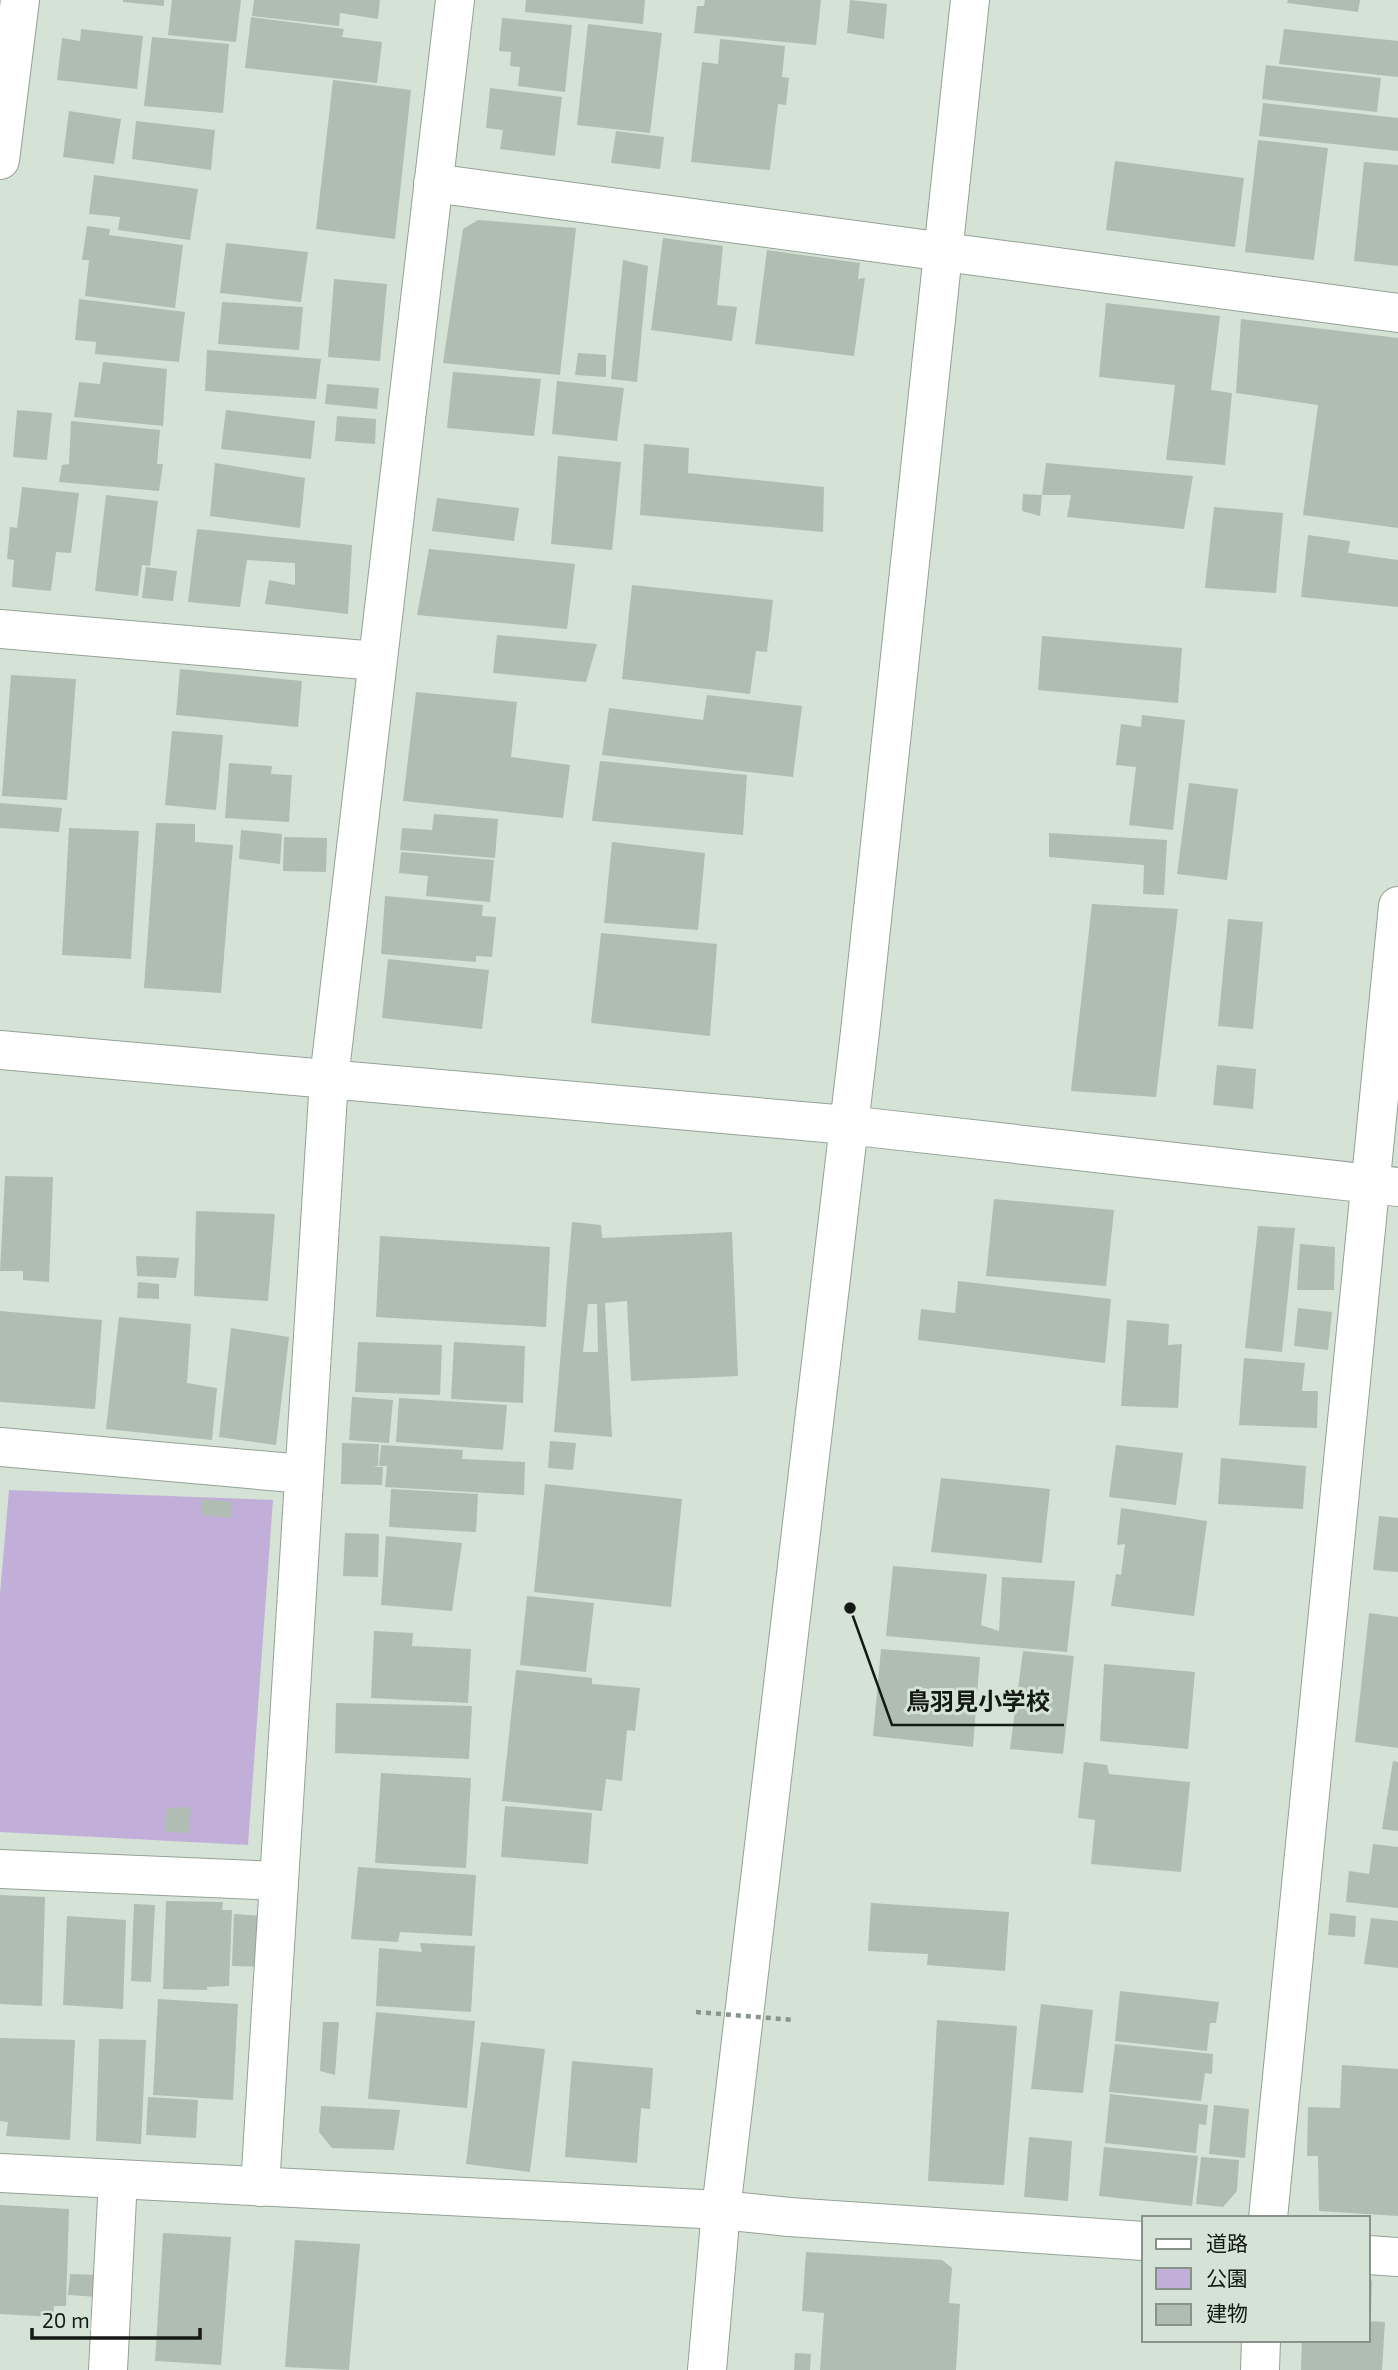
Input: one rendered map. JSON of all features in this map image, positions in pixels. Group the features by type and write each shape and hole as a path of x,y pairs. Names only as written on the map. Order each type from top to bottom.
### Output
{"street":[{"path":"0,160 20,0"},
{"path":"260,2186 329,1079 455,0"},
{"path":"707,2370 722,2210 860,1032 970,0"},
{"path":"433,183 1398,313"},
{"path":"0,629 377,661"},
{"path":"1268,2216 1385,1186 1398,906"},
{"path":"0,1050 848,1125 1385,1186"},
{"path":"0,1447 304,1474"},
{"path":"0,1870 279,1881"},
{"path":"0,2173 722,2210 802,2218 1142,2241"},
{"path":"108,2370 118,2179"},
{"path":"1370,2255 1398,2257"},
{"path":"1260,2370 1261,2342"}],"path":[{"path":"696,2012 794,2020"}],"green space":[{"path":"9,1490 273,1500 248,1845 0,1832 0,1594"}],"building":[{"path":"164,0 164,6 123,2"},
{"path":"172,0 241,0 236,42 168,35"},
{"path":"254,0 380,0 378,19 340,13 339,26 252,16"},
{"path":"526,0 645,0 643,24 525,12"},
{"path":"705,0 821,0 816,45 694,33 697,6 704,6"},
{"path":"850,0 887,4 884,39 847,33"},
{"path":"1288,0 1360,0 1358,12 1287,3"},
{"path":"251,17 344,29 342,37 382,42 377,83 245,68"},
{"path":"502,18 572,25 565,92 518,86 520,67 510,66 511,52 499,51"},
{"path":"588,24 662,33 650,133 577,125"},
{"path":"81,29 143,36 137,89 57,80 62,38 80,41"},
{"path":"1284,29 1398,41 1398,77 1279,64"},
{"path":"152,37 229,44 223,113 144,106"},
{"path":"720,39 785,46 782,77 789,78 786,105 778,104 770,170 691,162 702,62 718,64"},
{"path":"1266,65 1381,78 1377,112 1262,99"},
{"path":"333,80 411,90 395,239 316,229"},
{"path":"490,88 562,97 555,156 500,149 503,130 486,128"},
{"path":"1263,103 1398,118 1398,151 1259,136"},
{"path":"69,111 121,119 114,164 63,157"},
{"path":"136,121 215,130 211,170 132,159"},
{"path":"616,131 664,137 660,169 611,163"},
{"path":"1258,140 1328,148 1314,260 1245,252"},
{"path":"1115,161 1244,178 1235,247 1106,230"},
{"path":"1364,162 1398,165 1398,266 1354,261"},
{"path":"94,175 198,189 190,240 118,230 120,217 89,214"},
{"path":"478,220 576,228 560,375 443,363 463,229"},
{"path":"87,226 110,229 109,235 183,245 175,308 85,296 89,260 82,260"},
{"path":"663,238 723,246 717,305 737,307 732,341 651,330"},
{"path":"226,243 308,252 301,302 220,293"},
{"path":"767,250 860,263 858,279 865,278 854,356 755,344"},
{"path":"623,260 648,266 637,382 611,379"},
{"path":"334,279 387,284 380,361 328,357"},
{"path":"79,299 185,312 179,362 95,354 96,342 75,340"},
{"path":"222,302 303,307 299,350 218,344"},
{"path":"1106,303 1220,316 1211,390 1232,393 1225,465 1166,460 1175,385 1099,377"},
{"path":"1241,319 1398,338 1398,528 1303,515 1318,405 1236,393"},
{"path":"207,350 321,359 316,399 205,391"},
{"path":"578,353 606,355 606,377 575,375"},
{"path":"103,362 167,369 163,426 74,417 79,382 100,384"},
{"path":"453,372 541,379 534,436 447,428"},
{"path":"557,381 624,388 617,441 552,434"},
{"path":"327,384 379,388 377,409 325,404"},
{"path":"17,410 52,413 47,460 13,457"},
{"path":"226,410 315,421 311,459 221,449"},
{"path":"337,416 376,419 375,444 335,441"},
{"path":"71,421 160,430 157,464 163,464 159,491 59,482 62,465 69,464"},
{"path":"644,444 689,448 688,473 824,487 823,532 640,515"},
{"path":"558,456 621,462 612,550 551,544"},
{"path":"215,463 305,478 300,528 210,516"},
{"path":"1046,463 1193,476 1184,529 1067,517 1071,495 1042,495"},
{"path":"22,487 79,493 71,553 56,552 51,591 12,587 14,560 7,559 10,527 17,528"},
{"path":"1023,494 1042,495 1040,516 1022,511"},
{"path":"106,495 158,501 150,566 142,565 138,596 95,591"},
{"path":"437,498 519,508 514,541 432,531"},
{"path":"1214,507 1283,513 1276,593 1205,588"},
{"path":"197,529 352,545 348,614 265,604 269,580 295,585 295,563 247,560 240,607 188,602"},
{"path":"1308,535 1350,541 1348,553 1398,560 1398,607 1301,597"},
{"path":"429,549 575,564 567,629 417,615"},
{"path":"146,567 177,571 173,601 142,598"},
{"path":"632,585 773,600 767,652 756,651 750,694 622,679"},
{"path":"497,635 597,644 586,682 493,673"},
{"path":"1042,636 1182,648 1178,703 1038,690"},
{"path":"180,669 302,681 298,727 176,715"},
{"path":"11,675 76,679 67,800 2,796"},
{"path":"416,692 517,702 511,757 570,765 563,818 403,801"},
{"path":"707,695 802,706 793,777 602,755 609,708 703,720"},
{"path":"1142,715 1185,720 1173,830 1129,825 1136,767 1116,765 1121,724 1141,727"},
{"path":"172,731 223,735 216,810 165,805"},
{"path":"600,761 747,775 743,835 592,821"},
{"path":"229,763 272,766 271,774 292,775 289,822 225,818"},
{"path":"1189,783 1238,789 1227,880 1177,874"},
{"path":"0,803 62,808 59,832 0,828"},
{"path":"434,814 498,819 495,858 400,850 402,828 432,830"},
{"path":"156,823 195,824 195,842 233,845 221,993 144,988"},
{"path":"69,828 139,831 131,959 62,955"},
{"path":"241,830 282,834 280,864 239,859"},
{"path":"1049,833 1167,840 1164,895 1143,894 1144,865 1049,857"},
{"path":"284,837 327,838 326,872 283,871"},
{"path":"612,842 705,853 698,930 604,923"},
{"path":"401,852 494,860 490,902 426,896 428,876 399,873"},
{"path":"385,896 483,905 482,916 496,917 492,957 476,956 476,962 381,954"},
{"path":"1092,904 1178,909 1156,1097 1071,1091"},
{"path":"1228,919 1263,922 1253,1029 1218,1026"},
{"path":"601,933 717,944 710,1036 591,1023"},
{"path":"388,959 489,970 482,1029 382,1018"},
{"path":"1217,1065 1256,1069 1253,1109 1213,1105"},
{"path":"5,1176 53,1177 49,1282 23,1280 23,1271 0,1271"},
{"path":"994,1199 1114,1210 1106,1286 986,1276"},
{"path":"196,1211 275,1214 268,1301 194,1296"},
{"path":"572,1222 601,1225 602,1238 732,1232 738,1376 631,1381 627,1301 605,1303 612,1437 554,1432","holes":["588,1304 597,1304 598,1352 583,1352"]},
{"path":"1258,1226 1295,1228 1282,1352 1245,1348"},
{"path":"380,1236 550,1247 546,1327 376,1317"},
{"path":"1300,1244 1335,1247 1334,1290 1297,1290"},
{"path":"136,1256 179,1258 176,1278 137,1276"},
{"path":"958,1281 1111,1299 1105,1363 918,1340 921,1309 955,1313"},
{"path":"138,1282 159,1284 159,1299 137,1298"},
{"path":"1298,1308 1332,1312 1328,1350 1294,1346"},
{"path":"0,1311 102,1320 95,1409 0,1402"},
{"path":"119,1317 191,1324 187,1383 217,1388 212,1440 106,1429"},
{"path":"1127,1320 1169,1324 1168,1345 1182,1344 1178,1408 1121,1406"},
{"path":"231,1328 289,1337 276,1445 219,1437"},
{"path":"358,1342 442,1345 440,1395 355,1392"},
{"path":"454,1342 525,1346 523,1403 451,1399"},
{"path":"1244,1358 1305,1363 1302,1391 1318,1391 1317,1428 1239,1425"},
{"path":"352,1397 393,1400 389,1443 349,1440"},
{"path":"399,1398 507,1405 503,1450 396,1442"},
{"path":"550,1441 576,1443 573,1470 548,1468"},
{"path":"342,1443 379,1444 378,1466 373,1467 383,1467 382,1485 341,1484"},
{"path":"381,1445 463,1450 462,1459 525,1462 524,1495 385,1487 387,1466 379,1466"},
{"path":"1116,1445 1183,1453 1176,1505 1109,1497"},
{"path":"1221,1458 1306,1466 1303,1509 1218,1504"},
{"path":"941,1478 1050,1489 1042,1563 931,1552"},
{"path":"545,1484 682,1499 671,1607 534,1592"},
{"path":"391,1489 478,1494 476,1532 389,1527"},
{"path":"201,1499 232,1502 231,1518 201,1515"},
{"path":"1121,1508 1207,1521 1194,1616 1111,1606 1116,1574 1121,1575 1125,1544 1117,1545"},
{"path":"1379,1516 1398,1518 1398,1572 1373,1570"},
{"path":"345,1533 379,1534 378,1577 343,1576"},
{"path":"386,1536 462,1543 452,1611 381,1605"},
{"path":"893,1566 987,1574 981,1625 999,1631 1002,1577 1075,1581 1067,1652 886,1636"},
{"path":"527,1596 594,1603 586,1672 520,1665"},
{"path":"1369,1613 1398,1617 1398,1748 1355,1742"},
{"path":"374,1631 413,1633 412,1646 471,1649 468,1703 371,1698"},
{"path":"881,1649 980,1657 973,1747 873,1736"},
{"path":"1023,1651 1074,1656 1063,1754 1010,1749"},
{"path":"1104,1664 1195,1672 1188,1749 1100,1741"},
{"path":"516,1670 592,1678 592,1684 640,1688 635,1731 627,1730 622,1781 606,1779 602,1811 502,1801"},
{"path":"336,1703 472,1706 469,1759 335,1753"},
{"path":"1393,1761 1398,1762 1398,1831 1382,1829"},
{"path":"1084,1762 1107,1765 1109,1774 1190,1782 1181,1872 1091,1864 1095,1820 1078,1818"},
{"path":"381,1773 471,1778 466,1868 375,1863"},
{"path":"505,1806 592,1813 588,1864 501,1857"},
{"path":"191,1807 189,1833 165,1832 167,1808"},
{"path":"1373,1844 1398,1847 1398,1908 1346,1902 1349,1871 1369,1874"},
{"path":"358,1867 476,1875 472,1936 400,1932 398,1942 351,1939"},
{"path":"0,1895 45,1897 42,2006 0,2004"},
{"path":"166,1901 223,1902 222,1910 232,1910 229,1986 207,1987 207,1990 163,1989"},
{"path":"871,1903 1009,1912 1005,1971 927,1965 928,1954 868,1951"},
{"path":"134,1904 155,1905 151,1982 131,1981"},
{"path":"1330,1913 1356,1916 1355,1937 1328,1935"},
{"path":"234,1914 265,1916 263,1967 232,1966"},
{"path":"67,1916 126,1920 123,2009 63,2005"},
{"path":"1371,1918 1398,1921 1398,1968 1364,1964"},
{"path":"420,1943 475,1946 471,2012 376,2006 379,1948 422,1952"},
{"path":"1120,1991 1219,2002 1216,2023 1210,2023 1207,2051 1115,2041"},
{"path":"158,1999 238,2004 233,2100 153,2095"},
{"path":"1041,2004 1093,2010 1083,2093 1031,2089"},
{"path":"376,2012 475,2021 467,2108 368,2099"},
{"path":"937,2020 1017,2026 1004,2185 928,2181"},
{"path":"323,2022 339,2022 335,2075 320,2071"},
{"path":"0,2038 75,2040 70,2140 6,2136 8,2122 0,2121"},
{"path":"99,2039 146,2040 141,2144 96,2141"},
{"path":"481,2042 545,2049 530,2172 466,2164"},
{"path":"1115,2044 1213,2054 1212,2074 1205,2073 1201,2101 1109,2092"},
{"path":"572,2061 653,2068 650,2109 641,2108 637,2163 565,2157"},
{"path":"1342,2065 1398,2069 1398,2216 1319,2211 1318,2156 1307,2156 1308,2107 1340,2108"},
{"path":"1110,2094 1208,2105 1206,2125 1199,2124 1196,2153 1105,2143"},
{"path":"148,2097 198,2100 196,2138 146,2135"},
{"path":"1214,2105 1249,2109 1245,2158 1209,2154"},
{"path":"321,2106 400,2110 394,2150 332,2148 319,2132"},
{"path":"1029,2137 1072,2141 1068,2201 1024,2197"},
{"path":"1104,2147 1198,2156 1192,2206 1099,2196"},
{"path":"1201,2157 1239,2160 1237,2191 1223,2207 1196,2204"},
{"path":"0,2205 69,2209 66,2306 54,2306 53,2317 0,2314"},
{"path":"163,2233 231,2237 221,2365 155,2361"},
{"path":"295,2240 360,2244 349,2370 285,2367"},
{"path":"806,2252 942,2260 952,2268 949,2303 960,2304 956,2370 820,2370 824,2313 802,2311"},
{"path":"70,2274 99,2275 98,2297 68,2295"},
{"path":"1370,2280 1372,2281 1370,2312"},
{"path":"1370,2321 1385,2322 1382,2370 1301,2370 1302,2342 1370,2342"},
{"path":"795,2353 811,2354 810,2370 794,2370"}],"place":[{"name":"鳥羽見小学校","path":"850,1608"}]}
